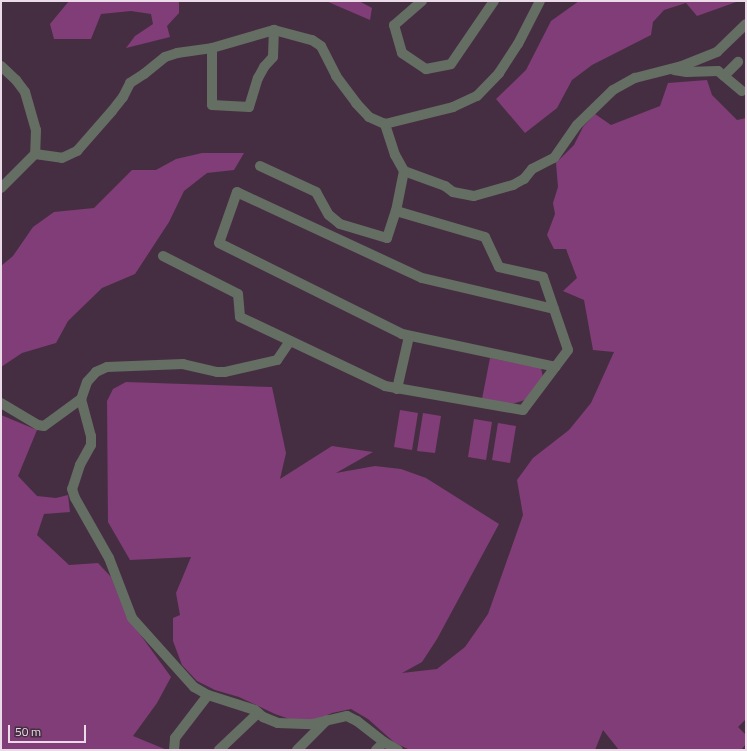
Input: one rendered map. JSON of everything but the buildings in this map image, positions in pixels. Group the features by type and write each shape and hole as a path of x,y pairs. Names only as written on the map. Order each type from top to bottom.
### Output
{"street":[{"path":"422,1 394,25 402,53 426,69 451,64 494,1"},
{"path":"36,154 62,158 77,151 123,97 130,82 136,77 144,74 165,57 177,53 212,48 274,30 312,40 321,46 336,76 356,103 369,117 386,124 453,107 477,96 499,73 518,44 540,1"},
{"path":"386,124 395,155 404,171 445,186 454,192 474,196 506,187 524,178 532,169 554,158 577,125 613,90 635,78 672,69 717,52 746,24"},
{"path":"212,48 212,105 249,107 258,78 264,67 273,57 274,30"},
{"path":"724,76 738,62"},
{"path":"1,66 16,80 25,92 36,130 36,154 1,188"},
{"path":"672,69 687,72 718,71 742,91"},
{"path":"260,166 316,192 329,215 340,224 387,238 396,211 404,171"},
{"path":"554,309 422,278 237,192 220,243 402,334 556,367"},
{"path":"164,256 238,294 240,317 385,386 523,410 568,350 543,277 499,267 485,237 396,211"},
{"path":"396,389 409,336"},
{"path":"1,403 38,425 44,426 81,399 87,382 96,372 106,367 183,364 216,372 225,372 277,360 290,341"},
{"path":"81,399 91,436 91,445 74,479 72,489 75,498 109,558 132,618 194,687 208,695 255,710 269,720 293,725 312,724 347,716 357,721 384,742 398,750"},
{"path":"174,750 175,738 208,695"},
{"path":"219,750 258,713"},
{"path":"297,750 328,720"},
{"path":"376,750 384,742"}],"shaded area":[{"path":"69,1 179,1 179,13 167,26 170,37 126,48 135,36 153,24 151,14 131,11 101,14 91,39 54,39 50,24"},
{"path":"326,1 359,1 372,8 370,20"},
{"path":"579,1 739,1 697,16 686,3 664,10 653,22 651,35 592,65 572,80 557,108 525,133 496,99 526,70 551,21"},
{"path":"707,80 712,95 737,120 746,118 746,719 738,727 746,735 746,744 741,750 619,750 603,730 595,750 410,750 395,743 368,719 351,709 332,713 314,721 295,721 275,714 239,697 215,690 197,681 182,665 173,641 173,618 180,615 176,593 191,557 130,560 108,522 107,401 113,389 126,382 272,387 286,453 280,479 332,446 373,452 336,473 375,466 401,469 426,478 499,524 437,639 422,662 402,673 437,669 465,647 488,614 523,515 517,480 533,458 569,430 591,403 614,352 593,350 584,300 563,291 577,278 566,249 554,249 547,235 555,214 553,203 558,187 556,163 574,145 583,127 595,114 611,125 660,106 668,83"},
{"path":"202,153 244,153 234,170 207,173 184,191 169,222 135,274 102,288 68,321 56,343 22,353 1,367 1,266 13,256 33,227 54,212 94,208 132,170 156,170 176,159"},
{"path":"490,358 541,368 543,377 525,400 512,404 482,399"},
{"path":"400,410 418,413 412,450 394,447"},
{"path":"423,413 441,416 435,453 417,451"},
{"path":"1,415 37,430 18,476 37,496 56,498 68,495 70,512 44,514 37,535 69,565 98,563 111,577 126,615 171,677 157,703 133,736 167,750 1,750"},
{"path":"474,419 492,422 486,460 468,457"},
{"path":"498,423 516,426 510,463 492,460"}]}
